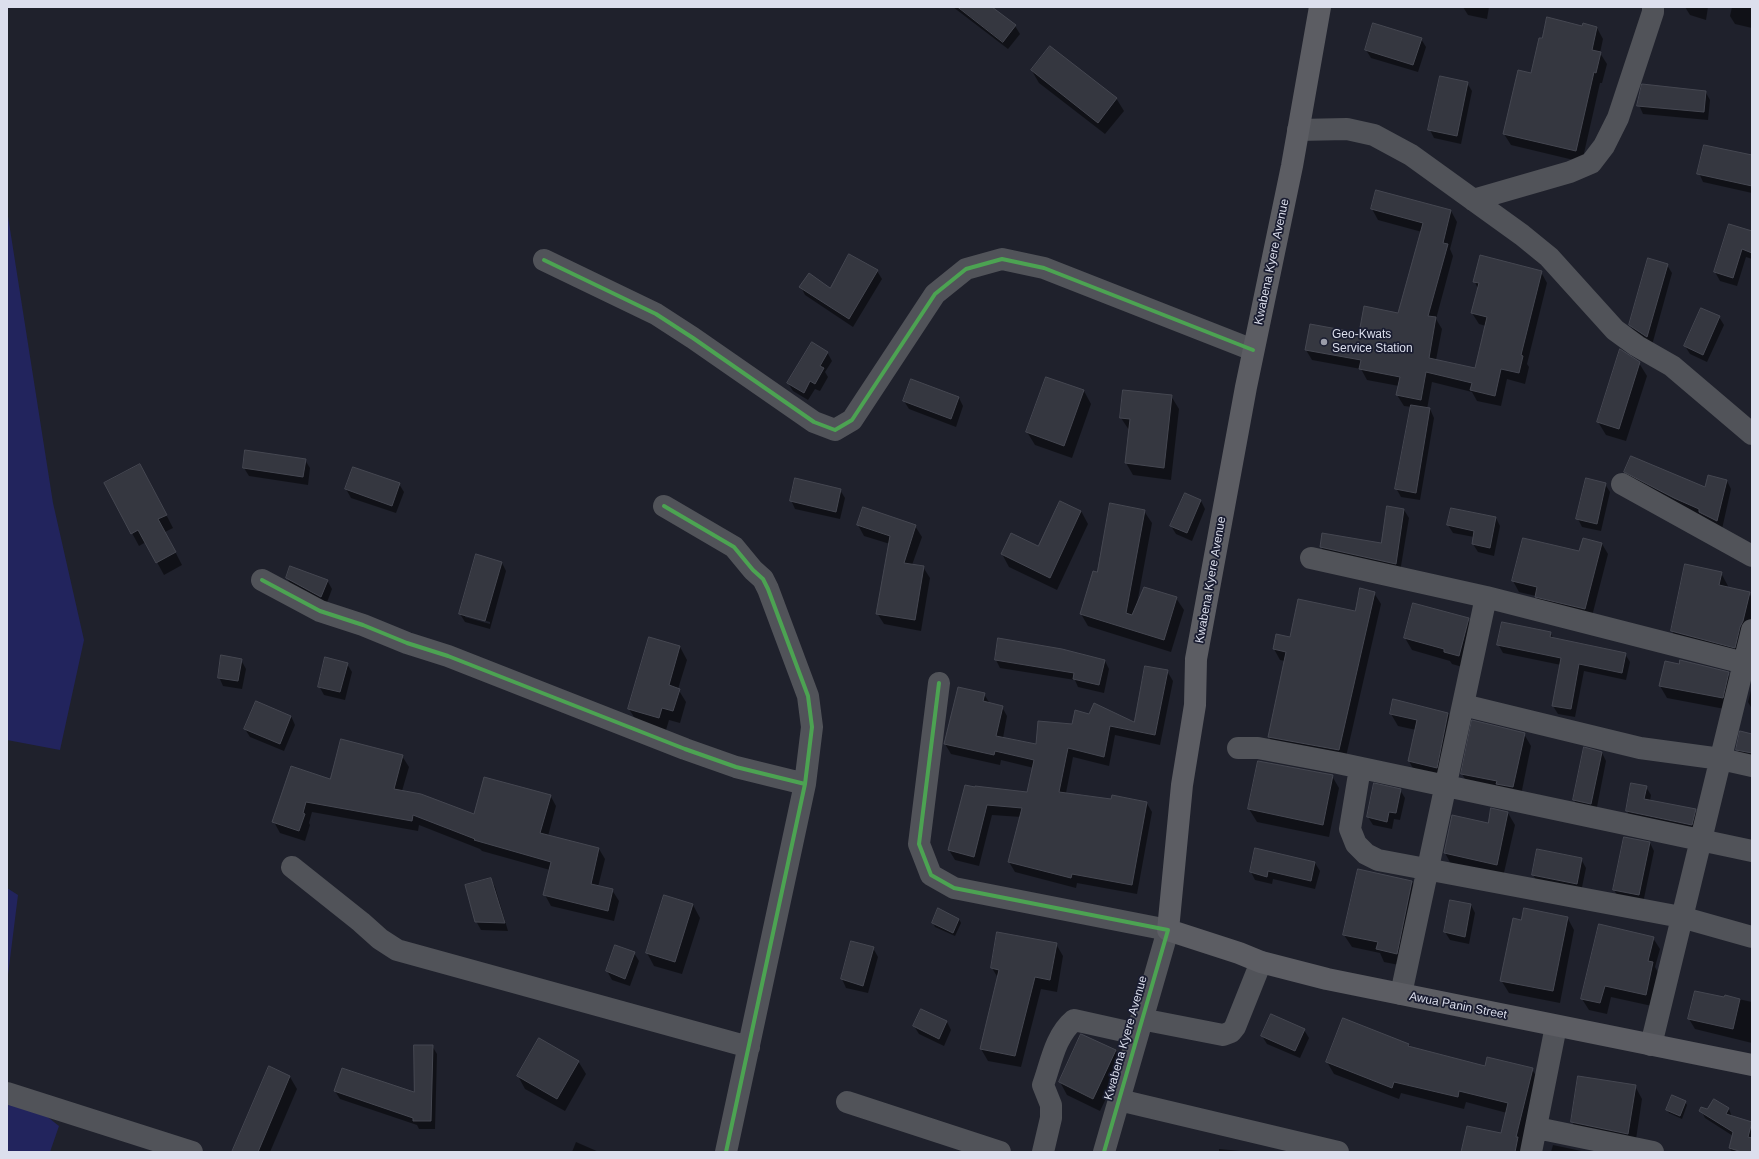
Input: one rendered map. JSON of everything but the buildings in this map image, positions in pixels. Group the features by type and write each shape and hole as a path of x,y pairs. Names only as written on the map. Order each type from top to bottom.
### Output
{"main road":[{"name":"Kwabena Kyere Avenue","path":"1168,930 1182,785 1195,705 1196,659 1253,350 1298,130 1320,7"},
{"name":"Awua Panin Street","path":"1168,930 1239,953 1261,962 1327,980 1752,1065"}],"street":[{"path":"1473,200 1570,172 1591,163 1604,146 1618,118 1653,12 1653,7"},
{"path":"1298,130 1347,129 1374,135 1411,155 1550,257 1615,330 1636,346 1672,366 1752,434"},
{"path":"544,260 656,314 814,422 835,430 852,420 935,294 966,269 1002,259 1044,268 1253,350"},
{"path":"1622,484 1752,556"},
{"path":"664,506 734,547 753,570 763,579 808,696 812,727 805,784 726,1152"},
{"path":"1311,558 1486,597 1747,664"},
{"path":"262,580 320,610 364,625 407,643 448,656 685,749 736,767 805,784"},
{"path":"1401,994 1486,597"},
{"path":"1651,1045 1700,839 1747,664 1752,630"},
{"path":"939,683 919,844 931,875 954,888 1168,930"},
{"path":"1463,705 1640,748 1721,759 1752,766"},
{"path":"1238,748 1258,748 1360,768 1752,851"},
{"path":"1360,768 1350,829 1356,844 1366,854 1378,860 1681,917 1752,937"},
{"path":"292,867 380,939 397,950 749,1046"},
{"name":"Kwabena Kyere Avenue","path":"1104,1152 1139,1026 1168,930"},
{"path":"1043,1152 1051,1118 1051,1105 1043,1085 1059,1039 1068,1025 1074,1020 1224,1035 1231,1032 1235,1027 1261,962"},
{"path":"1531,1152 1537,1128 1556,1026"},
{"path":"7,1093 192,1152"},
{"path":"1119,1100 1338,1152"},
{"path":"847,1102 1000,1152"},
{"path":"1537,1128 1653,1152"}],"shaded area":[{"path":"7,210 53,503 84,640 60,750 7,740"},
{"path":"7,888 18,895 7,983"},
{"path":"7,1085 59,1126 50,1152 7,1152"}],"cycle path":[{"path":"544,260 656,314 814,422 835,430 852,420 935,294 966,269 1002,259 1044,268 1253,350"},
{"path":"664,506 734,547 753,570 763,579 808,696 812,727 805,784 726,1152"},
{"path":"262,580 320,611 363,625 407,643 448,656 685,749 736,767 805,784"},
{"path":"939,683 919,844 931,875 954,888 1168,930 1104,1152"}],"place":[{"name":"Geo-Kwats Service Station","path":"1324,342"}]}
